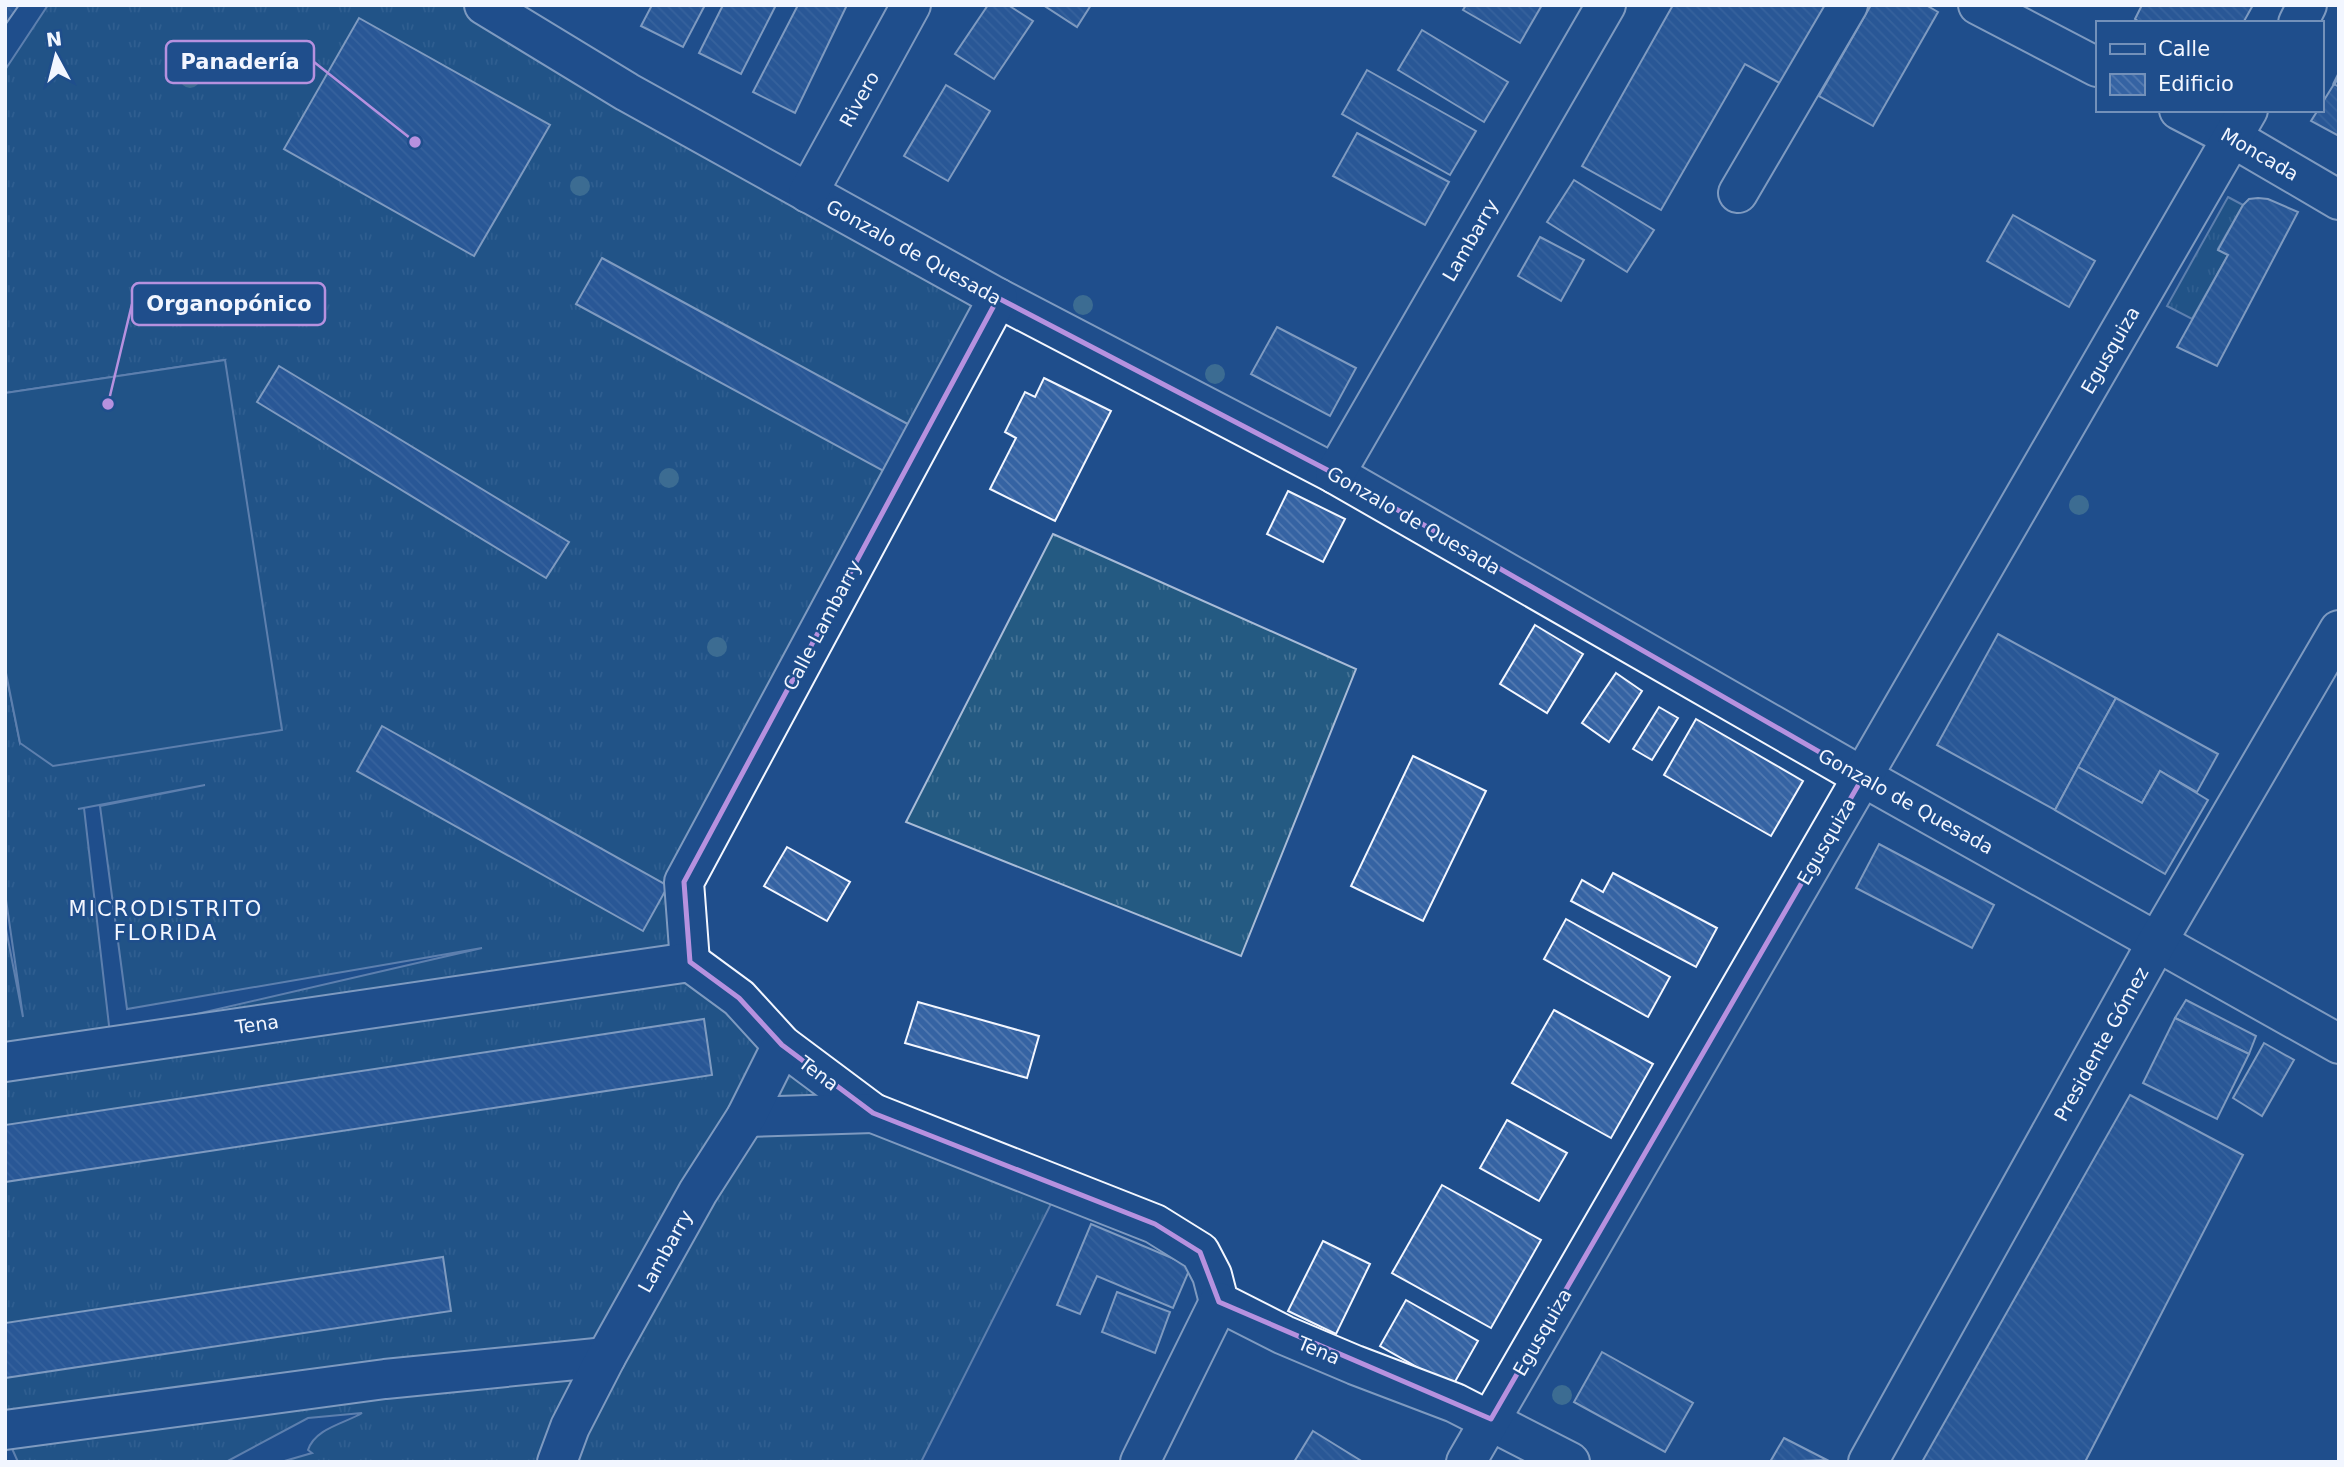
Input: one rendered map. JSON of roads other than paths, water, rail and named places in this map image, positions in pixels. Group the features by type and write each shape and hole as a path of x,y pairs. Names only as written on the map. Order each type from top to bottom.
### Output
{"street":[{"name":"Gonzalo de Quesada","path":"484,5 627,92 998,298 1335,474 2339,1044"},
{"name":"Rivero","path":"808,193 911,5"},
{"name":"Lambarry","path":"1335,474 1606,5"},
{"path":"1738,193 1848,5"},
{"path":"1978,5 2096,66"},
{"path":"2299,21 2308,5"},
{"name":"Moncada","path":"2188,112 2241,124 2339,200"},
{"name":"Egusquiza","path":"1466,1462 2241,124"},
{"name":"Calle Lambarry","path":"690,962 684,882 998,298"},
{"name":"Presidente Gómez","path":"1868,1462 2157,942 2339,630"},
{"name":"Tena","path":"5,1062 690,962 739,998 782,1045 873,1113 1156,1224 1200,1252 1212,1275 1219,1302 1284,1335 1491,1419 1570,1462"},
{"name":"Lambarry","path":"557,1462 570,1427 606,1357 698,1192 746,1116 782,1045"},
{"path":"746,1116 873,1113"},
{"path":"1139,1462 1219,1302"},
{"path":"5,1430 385,1379 606,1357"}],"place":[{"name":"Panadería","path":"415,142"},
{"name":"Organopónico","path":"108,404"}],"district":[{"name":"MICRODISTRITO FLORIDA","path":"166,921"}]}
